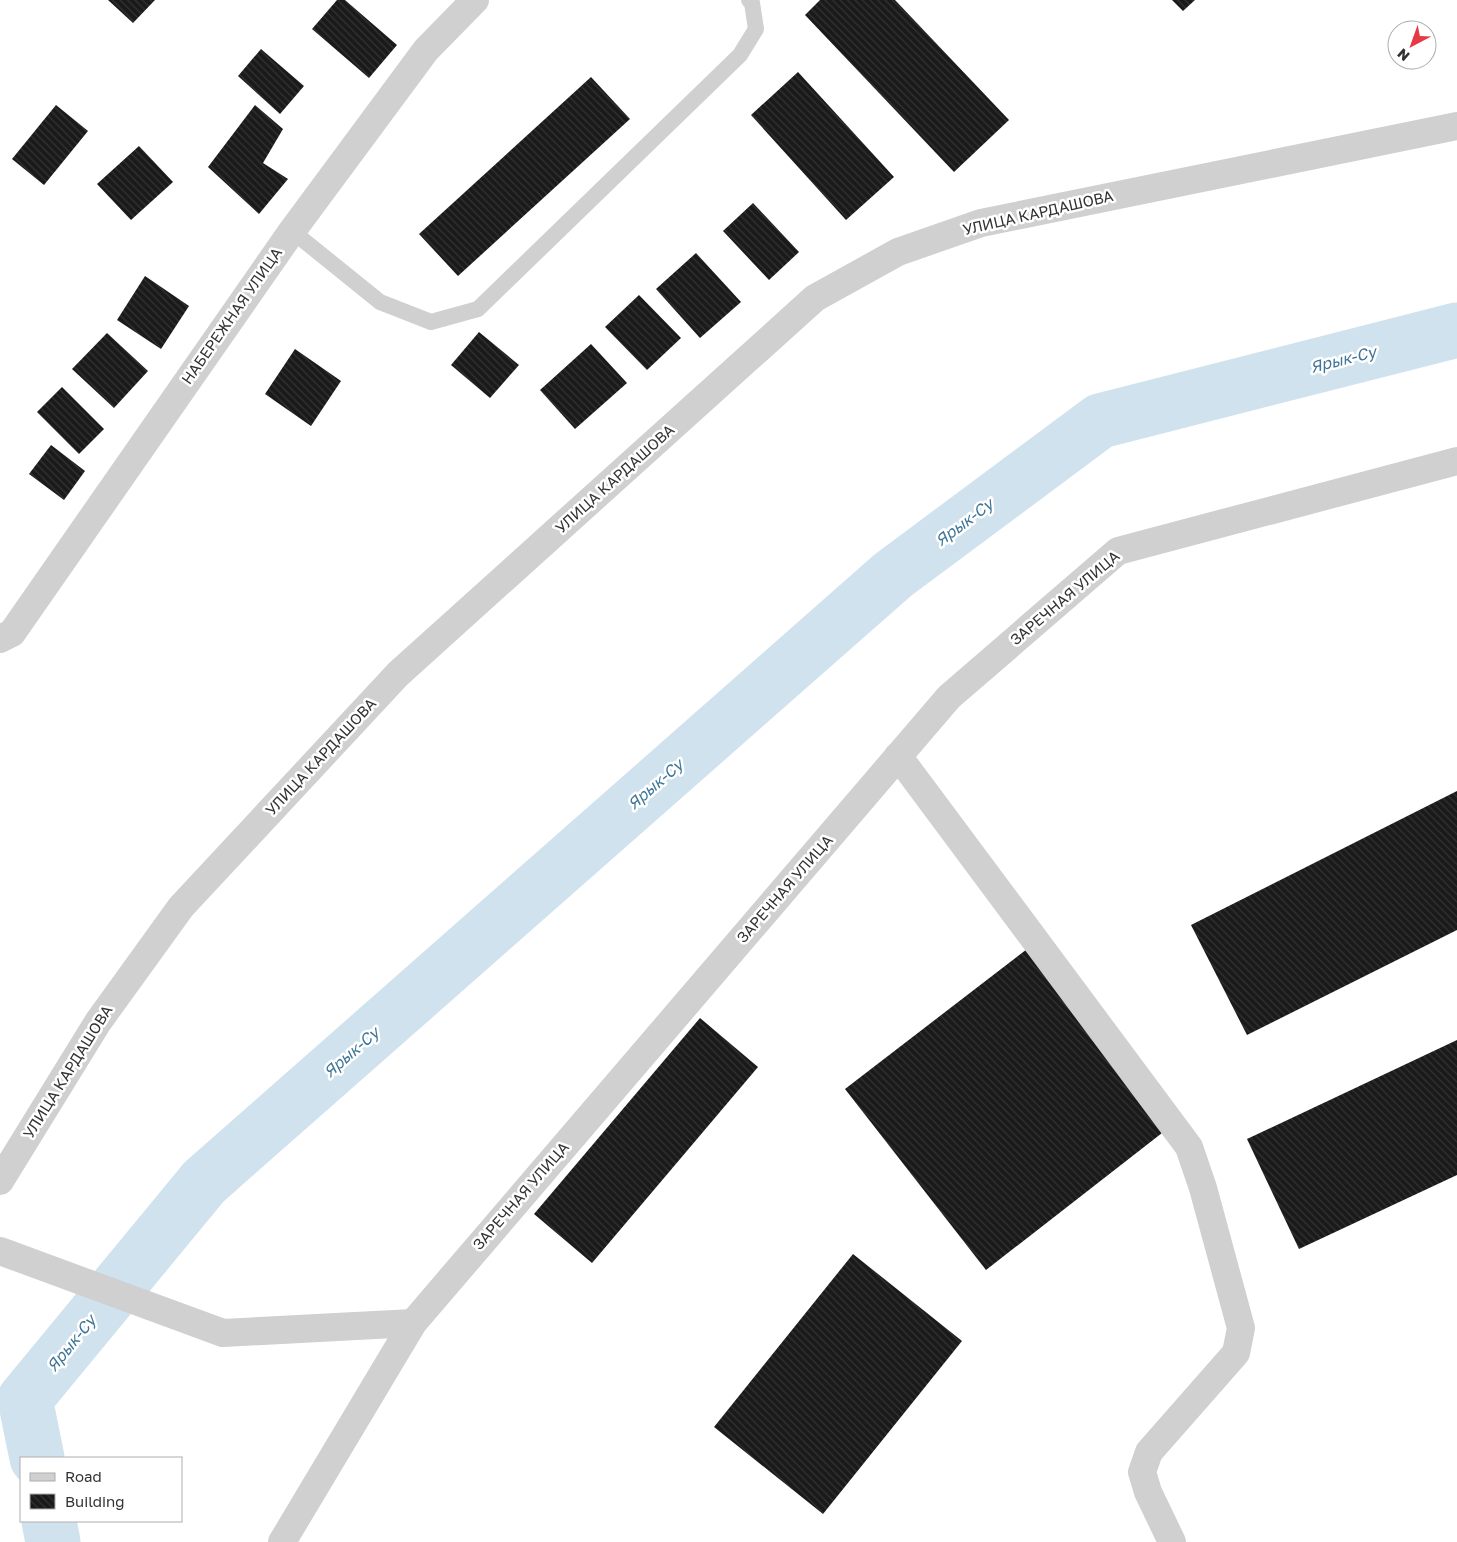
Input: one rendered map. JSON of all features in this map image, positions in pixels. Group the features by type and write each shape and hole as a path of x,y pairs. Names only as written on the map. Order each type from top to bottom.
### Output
{"street":[{"name":"НАБЕРЕЖНАЯ УЛИЦА","path":"0,640 12,633 292,231 426,50 476,0"},
{"name":"УЛИЦА КАРДАШОВА","path":"0,1181 98,1022 188,900 398,674 816,298 898,252 981,223 1457,126"},
{"name":"ЗАРЕЧНАЯ УЛИЦА","path":"282,1542 413,1323 949,696 1118,551 1457,461"},
{"path":"898,756 1189,1147 1203,1188 1241,1328 1236,1353 1149,1452 1142,1472 1148,1492 1172,1542"},
{"path":"0,1251 223,1333 413,1323"}],"lane":[{"path":"292,231 380,302 431,322 478,309 740,55 756,29 752,3 749,0"}],"building":[{"path":"108,0 155,0 133,23"},
{"path":"337,0 345,0 397,45 369,78 312,29"},
{"path":"820,0 895,0 1009,120 954,172 805,15"},
{"path":"1172,0 1195,0 1183,11"},
{"path":"261,49 304,86 280,114 238,76"},
{"path":"798,72 894,177 846,220 751,115"},
{"path":"591,77 630,119 458,276 419,234"},
{"path":"56,105 88,131 44,185 12,159"},
{"path":"255,105 283,129 263,163 288,179 259,214 208,167"},
{"path":"139,146 173,182 131,220 97,184"},
{"path":"753,203 799,252 769,280 723,231"},
{"path":"696,253 741,302 700,338 656,289"},
{"path":"145,276 189,306 161,349 117,320"},
{"path":"639,295 681,338 647,370 605,327"},
{"path":"479,332 519,365 490,398 451,365"},
{"path":"107,333 148,371 114,408 72,369"},
{"path":"591,344 627,383 575,429 540,390"},
{"path":"295,349 341,381 311,426 265,394"},
{"path":"62,387 104,429 79,454 37,412"},
{"path":"51,445 85,471 64,500 29,474"},
{"path":"1457,791 1457,930 1247,1035 1191,925"},
{"path":"1031,946 1171,1126 986,1270 845,1089"},
{"path":"700,1018 758,1067 592,1263 534,1214"},
{"path":"1457,1040 1457,1175 1299,1249 1247,1139"},
{"path":"853,1254 962,1341 823,1514 714,1427"}],"waterway":[{"name":"Ярык-Су","path":"37,1457 25,1399 204,1182 893,575 1100,421 1457,330"},
{"name":"Ярык-Су","path":"49,1522 53,1542"}]}
